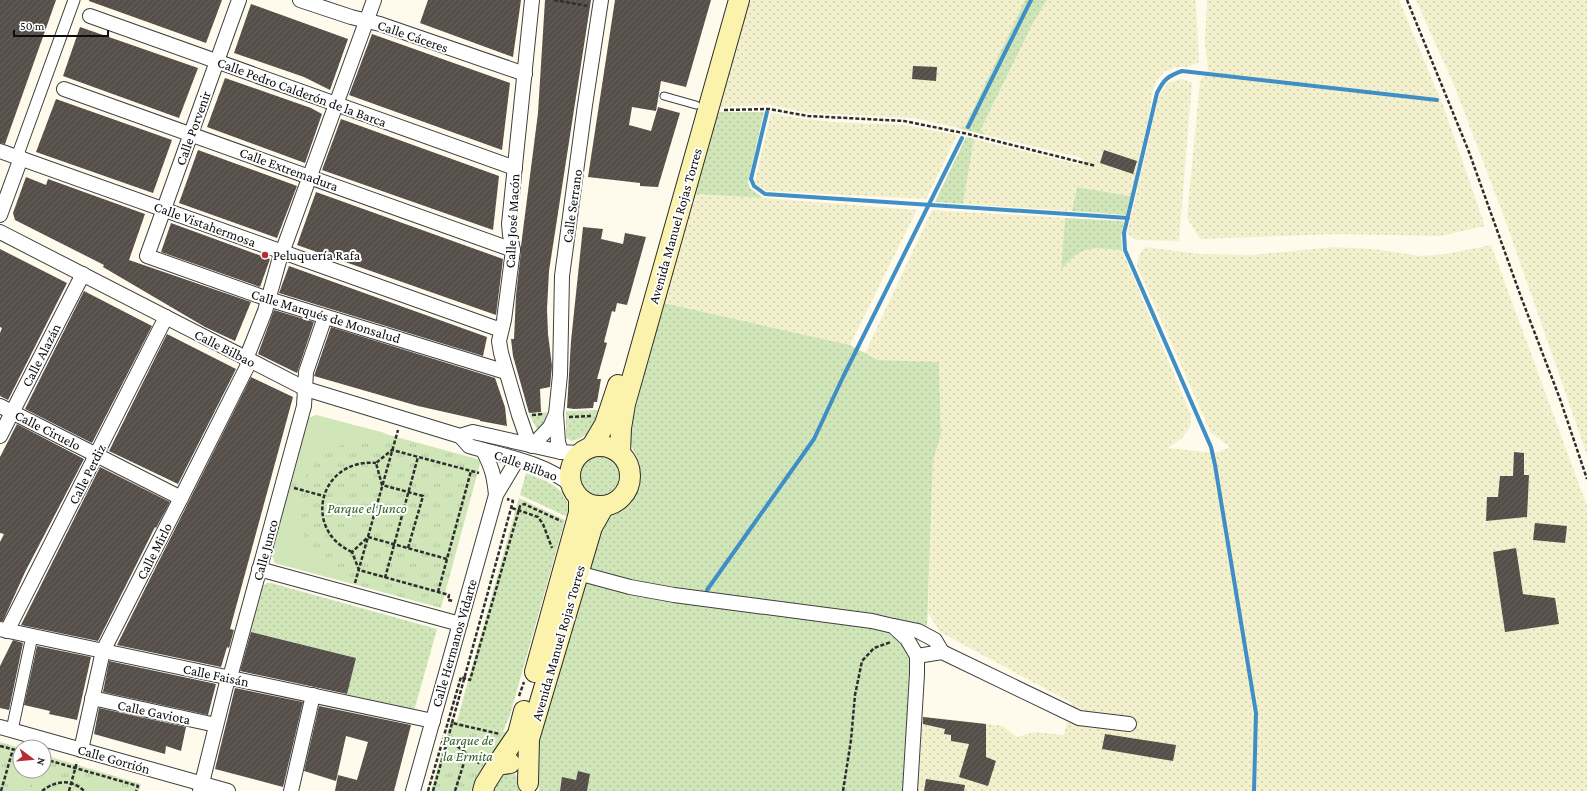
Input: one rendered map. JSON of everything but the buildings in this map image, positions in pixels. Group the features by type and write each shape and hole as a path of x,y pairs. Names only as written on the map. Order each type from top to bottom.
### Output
{"main road":[{"name":"Avenida Manuel Rojas Torres","path":"620,453 621,428 625,404 702,107 726,0"},
{"name":"Avenida Manuel Rojas Torres","path":"577,451 605,424 702,107 739,0"},
{"path":"602,445 612,447 620,453 626,460 630,470 630,479 627,489 618,500 604,506 587,504 575,492 569,477 570,468 577,451 602,445"},
{"name":"Avenida Manuel Rojas Torres","path":"483,791 491,763 518,734 578,520 579,513 575,492"},
{"name":"Avenida Manuel Rojas Torres","path":"527,787 530,739 592,527 604,506"},
{"path":"491,763 510,763 522,767 527,787"}],"street":[{"path":"0,215 74,0"},
{"name":"Calle Porvenir","path":"147,256 239,0"},
{"name":"Calle Cáceres","path":"300,0 351,18 380,24 524,74"},
{"name":"Calle Mirlo","path":"81,750 103,651 181,498 248,360 265,311 282,252 374,0"},
{"name":"Calle José Macón","path":"532,0 509,224 513,250 504,320 499,341 506,372 519,415 527,438 532,446"},
{"name":"Calle Serrano","path":"577,451 558,442 556,414 560,375 562,276 601,4"},
{"name":"Calle Pedro Calderón de la Barca","path":"90,16 515,168"},
{"name":"Calle Extremadura","path":"64,89 513,250"},
{"name":"Calle Vistahermosa","path":"0,151 501,330"},
{"name":"Calle Bilbao","path":"0,232 314,393 460,436 469,446 548,470 563,478 575,492"},
{"name":"Calle Marqués de Monsalud","path":"147,256 268,299 506,372"},
{"name":"Calle Alazán","path":"0,436 6,409 83,274"},
{"name":"Calle Junco","path":"200,787 304,406 306,372 325,316"},
{"name":"Calle Perdiz","path":"4,630 96,455 166,317"},
{"name":"Calle Ciruelo","path":"6,409 181,498"},
{"name":"Calle Serrano","path":"532,446 550,427 556,414"},
{"name":"Calle José Macón","path":"512,458 511,441 519,428 519,415"},
{"name":"Calle Bilbao","path":"460,436 473,432 532,446 577,451"},
{"name":"Calle Hermanos Vidarte","path":"483,450 494,476 496,495"},
{"name":"Calle Hermanos Vidarte","path":"413,791 496,495 512,458"},
{"path":"260,570 460,624"},
{"path":"578,573 630,587 674,596 872,621 918,631 935,640 942,652 1079,718 1129,724"},
{"path":"893,626 907,639 917,656 910,791"},
{"name":"Calle Faisán","path":"4,630 433,721"},
{"path":"6,728 32,636"},
{"path":"917,656 942,652"},
{"path":"291,791 313,696"},
{"name":"Calle Gaviota","path":"92,698 216,725"},
{"name":"Calle Gorrión","path":"6,728 200,787 228,791"}],"lane":[{"path":"664,96 702,107"}],"path":[{"path":"554,0 601,4"},
{"path":"1407,0 1469,152 1521,297 1560,399 1587,479"},
{"path":"702,107 718,110 769,108 808,116 904,121 968,134 1096,166"},
{"path":"352,595 401,418"},
{"path":"392,450 485,475"},
{"path":"358,570 352,552 336,542 328,530 323,517 324,496 330,483 346,469 359,464 376,463 392,450"},
{"path":"385,578 418,457"},
{"path":"376,463 382,485"},
{"path":"438,592 471,471"},
{"path":"283,485 324,496"},
{"path":"382,485 423,496 408,548"},
{"path":"433,791 512,508 513,501 496,495"},
{"path":"512,508 538,517 543,524 552,548 555,549"},
{"path":"368,537 447,559"},
{"path":"352,552 368,537"},
{"path":"358,570 449,595"},
{"path":"843,791 851,740 855,695 862,661 874,648 889,642 907,639"},
{"path":"452,723 505,736"},
{"path":"448,739 481,765 491,763"},
{"path":"0,746 12,749"},
{"path":"69,791 81,750"},
{"path":"1,791 12,752"},
{"path":"455,791 467,753"},
{"path":"52,760 138,786 136,791"},
{"path":"42,791 50,785 60,782 71,782 84,791"}],"shaded area":[{"path":"747,0 1025,0 965,126 958,128 914,118 808,113 770,105 718,107"},
{"path":"1047,0 1196,0 1199,62 1188,67 1176,67 1165,71 1157,80 1152,93 1151,106 1131,196 1077,187 1072,211 963,204 974,139 1081,165 1082,158 986,135 981,129 1032,25"},
{"path":"1207,0 1399,0 1444,108 1485,226 1440,236 1338,234 1200,239 1187,218 1200,81 1208,69 1205,44"},
{"path":"1416,0 1587,0 1587,455 1506,222 1454,85"},
{"path":"1181,79 1192,82 1179,241 1137,240 1127,234 1159,95 1168,83"},
{"path":"771,113 796,118 834,122 903,125 957,135 926,199 767,191 756,185 755,181"},
{"path":"694,194 917,210 850,345 664,303"},
{"path":"932,210 1065,218 1061,269 1080,252 1091,248 1122,250 1191,415 1190,427 1182,438 1168,448 1216,453 1230,447 1211,433 1137,266 1140,253 1146,247 1199,254 1253,255 1334,247 1374,249 1421,256 1446,254 1491,245 1587,506 1587,791 915,791 920,716 1003,726 1017,737 1035,732 1064,735 1072,703 940,632 928,613 933,460 941,435 939,363 878,360 865,353"}],"green space":[{"path":"1025,0 1047,0 1032,25 981,129 986,135 958,128 965,126"},
{"path":"717,112 764,112 748,182 750,188 763,198 694,194"},
{"path":"966,137 974,139 963,204 935,202"},
{"path":"1077,187 1131,196 1126,215 1072,211"},
{"path":"1065,218 1124,221 1121,237 1122,250 1088,250 1075,256 1061,270"},
{"path":"664,303 850,345 878,360 939,362 941,435 933,460 927,628 675,591 589,571 602,524 629,503 637,491 639,463 630,442 630,429"},
{"path":"599,410 593,426 587,434 572,441 566,438 566,411"},
{"path":"548,412 544,423 537,429 529,414"},
{"name":"Parque el Junco","path":"316,415 481,460 441,608 275,563 272,555 309,418"},
{"path":"316,415 385,433 382,443 368,441 344,444 324,455 315,463 301,485 292,483 309,418"},
{"path":"603,455 610,458 616,464 619,475 618,483 610,492 603,495 595,495 588,492 580,483 579,471 582,464 591,456"},
{"path":"526,473 550,483 562,493 569,508 570,518 520,495"},
{"path":"289,491 299,494 298,508 300,520 303,532 308,542 324,559 347,572 344,581 275,563 272,555"},
{"path":"519,498 565,520 510,715 503,732 457,721"},
{"path":"587,582 673,602 882,629 895,634 910,656 912,669 905,791 539,791 537,751"},
{"path":"267,583 437,629 414,711 346,696 356,658 251,632 263,586"},
{"name":"Parque de la Ermita","path":"451,720 509,733 483,768 471,791 431,791"},
{"path":"0,742 12,746 12,779 52,779 52,757 141,784 139,791 0,791"},
{"path":"52,769 58,771 57,774 52,774"},
{"path":"511,770 518,779 520,791 490,791 501,773"},
{"path":"12,777 12,779 39,779 24,791 8,791"},
{"path":"84,777 130,791 95,791 83,780"}],"waterway":[{"path":"968,127 1031,0"},
{"path":"1254,791 1256,713 1211,447 1125,250 1124,233 1157,93 1167,79 1182,71 1437,100"},
{"path":"767,112 751,179 754,186 765,194 1128,218"},
{"path":"707,590 814,439 843,377 962,138"}],"place":[{"name":"Peluquería Rafa","path":"265,255"}]}
